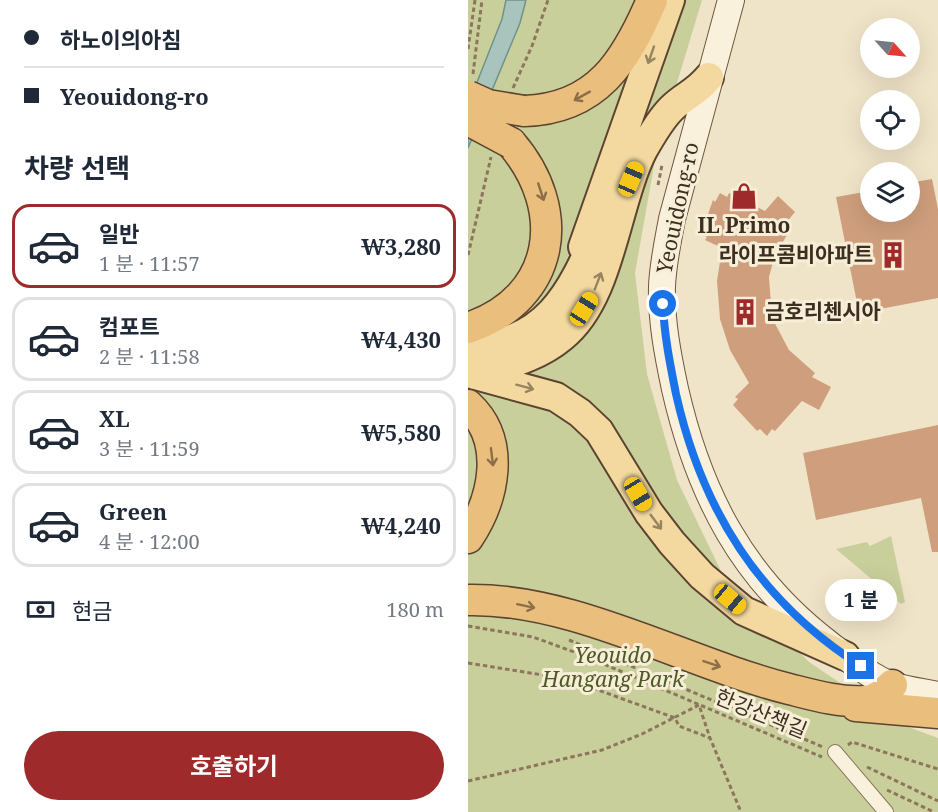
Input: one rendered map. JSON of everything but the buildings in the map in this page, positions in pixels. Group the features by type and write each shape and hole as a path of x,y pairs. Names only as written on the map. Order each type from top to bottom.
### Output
{"highway":[{"path":"470,88 488,105 524,111 541,111 562,106 583,96 604,82 622,60 652,0"},
{"path":"468,120 511,143 528,163 538,182 544,203 547,228 545,250 538,270 525,290 470,350"},
{"path":"468,405 489,438 494,464 490,493 481,518 468,538"},
{"path":"468,600 516,604 553,612 610,629 827,704 938,712"},
{"path":"764,682 850,701 867,701 880,696 892,685"}],"main road":[{"path":"541,323 564,290 583,248 670,0"},
{"name":"Yeouidong-ro","path":"731,0 672,219 662,287 668,357 684,428 704,484 721,520 753,572 788,609 845,656 892,685 938,695"},
{"path":"470,350 503,344 523,336 558,308 572,288 639,128 654,105 685,84 700,86 709,77"},
{"path":"470,350 534,355 563,337 578,320 600,275 631,179 643,152 671,109 697,92 709,77"},
{"path":"470,350 556,397 580,413 599,431 650,513 672,543 702,576 744,610 845,656"}],"street":[{"path":"831,756 886,812"}],"path":[{"path":"468,49 475,0"},
{"path":"470,88 482,0"},
{"path":"658,190 664,156"},
{"name":"한강산책길","path":"468,626 510,632 551,643 699,705 831,756"},
{"path":"561,637 831,756 852,742 938,769"},
{"path":"468,663 568,679 675,718 679,726 710,738"},
{"path":"468,781 602,750 699,705 710,738 741,812"},
{"path":"864,766 938,801"},
{"path":"886,789 934,812"}],"green space":[{"name":"Yeouido Hangang Park","path":"468,0 702,0 657,149 635,273 647,374 677,480 721,571 809,662 903,725 938,738 938,812 468,812"},
{"path":"891,536 905,602 901,604 836,549 867,542 870,546"}],"water":[{"path":"506,0 526,0 520,23 468,148 468,105 502,19"}],"place":[{"name":"IL Primo","path":"744,196"},
{"name":"라이프콤비아파트","path":"893,255"},
{"name":"금호리첸시아","path":"745,312"}],"route":[{"path":"663,304 668,357 684,428 704,484 725,528 753,572 788,609 815,633 861,666"}]}
